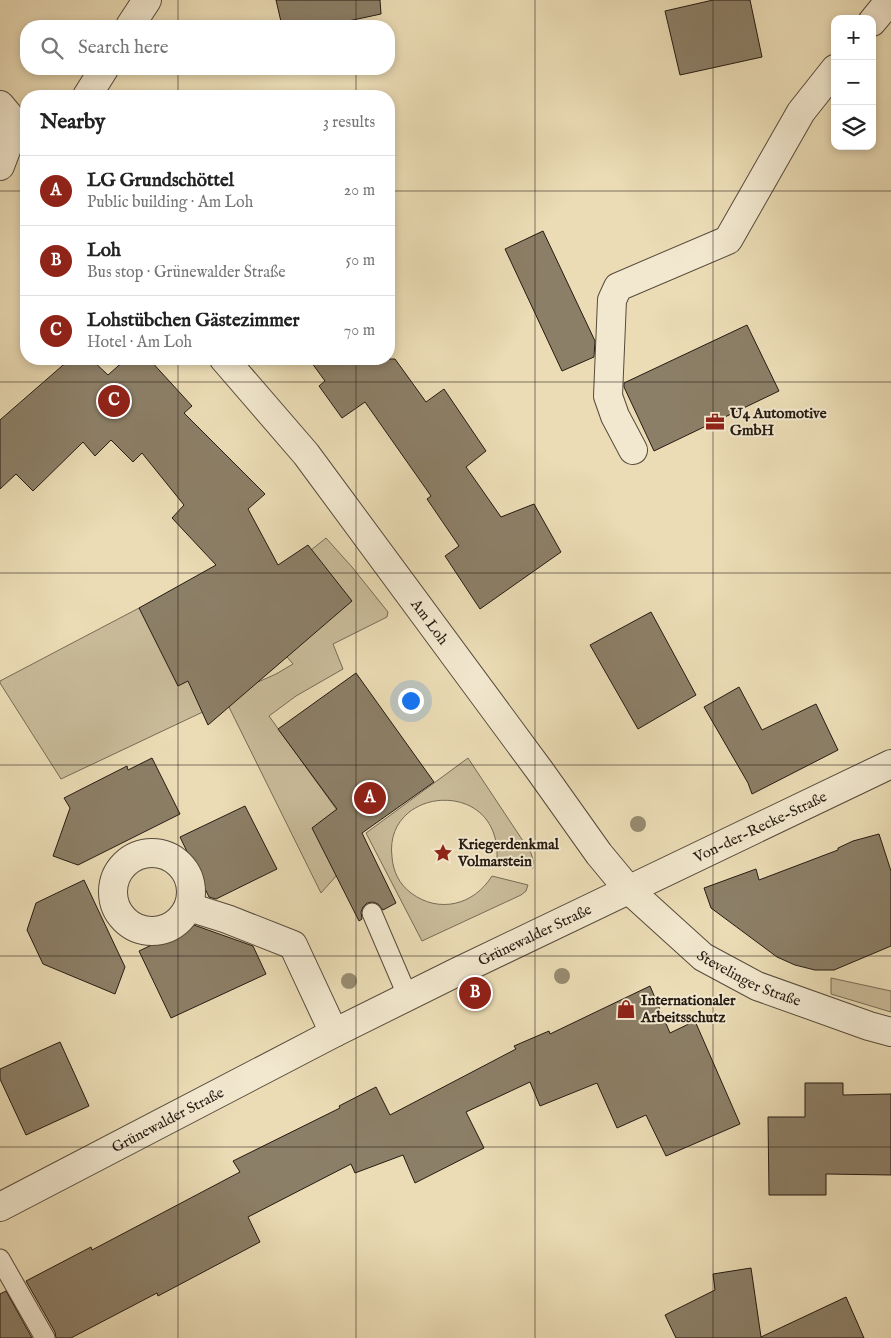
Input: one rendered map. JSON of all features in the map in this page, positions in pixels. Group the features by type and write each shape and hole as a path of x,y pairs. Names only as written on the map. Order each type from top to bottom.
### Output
{"street":[{"path":"134,20 146,0"},
{"path":"876,17 890,0"},
{"path":"632,450 615,416 608,390 612,300 618,287 728,240 801,112 831,74"},
{"path":"91,90 100,75"},
{"path":"0,166 14,121"},
{"name":"Am Loh","path":"229,365 306,454 540,770 599,854 628,889"},
{"name":"Von-der-Recke-Straße","path":"628,889 891,764"},
{"name":"Grünewalder Straße","path":"0,1207 334,1033 628,889"},
{"name":"Stevelinger Straße","path":"628,889 703,957 757,986 891,1032"},
{"path":"189,908 227,919 294,944 334,1033"}],"lane":[{"path":"372,913 408,997"},
{"path":"0,1259 45,1338"}],"shaded area":[{"path":"326,538 388,612 387,617 333,644 343,669 296,696 269,716 347,824 337,875 321,893 226,701 61,779 0,681 139,608 237,656 258,682 293,664 287,657 311,550"},
{"path":"468,758 531,853 533,868 497,859 493,832 481,814 463,803 443,800 422,805 405,816 394,833 392,857 397,877 411,893 433,903 444,904 466,900 476,894 492,876 528,885 526,891 521,895 422,941 366,833"},
{"path":"831,978 891,991 891,1012 831,994"}],"building":[{"path":"276,0 380,0 381,14 353,20 281,20"},
{"path":"713,0 750,0 762,57 680,75 665,11"},
{"path":"543,231 595,341 594,357 562,371 505,249"},
{"path":"747,325 779,391 654,451 624,387 624,383"},
{"path":"395,359 426,402 444,389 486,451 466,467 501,517 534,504 561,552 480,609 445,556 459,546 427,499 431,496 365,402 342,418 319,386 325,381 313,365 395,365"},
{"path":"63,365 97,365 108,375 119,365 154,365 192,406 184,413 265,494 248,509 278,565 308,545 352,601 208,725 188,681 178,686 139,608 216,565 172,518 184,505 142,453 133,462 111,440 95,456 83,442 33,491 16,474 0,489 0,420"},
{"path":"651,612 696,695 638,729 590,645"},
{"path":"356,673 434,782 362,833 396,903 383,910 378,904 373,902 367,903 363,907 361,912 362,919 359,921 312,828 337,809 278,729"},
{"path":"739,687 762,730 816,704 838,750 752,794 748,783 704,707"},
{"path":"152,758 180,814 78,865 53,856 70,808 64,798 127,766 128,770"},
{"path":"245,806 277,869 216,899 209,897 180,837"},
{"path":"879,834 891,871 891,946 834,970 815,970 795,965 777,957 711,908 704,888 756,869 759,880 838,850 838,848 853,841"},
{"path":"84,880 125,967 115,994 43,964 27,930 36,903"},
{"path":"194,925 253,946 266,974 171,1018 139,951"},
{"path":"650,986 670,1033 695,1021 740,1124 666,1156 646,1115 617,1128 597,1083 540,1106 530,1082 466,1112 484,1148 415,1183 403,1155 355,1173 351,1164 248,1217 260,1242 158,1296 157,1293 71,1338 56,1338 55,1332 26,1281 91,1247 92,1250 240,1172 233,1161 340,1108 339,1106 376,1087 390,1115 516,1049 514,1046 549,1031 550,1034"},
{"path":"60,1042 89,1106 26,1135 0,1079 0,1069"},
{"path":"805,1083 843,1083 843,1095 891,1094 891,1175 826,1174 826,1195 769,1195 768,1117 805,1117"},
{"path":"751,1268 761,1337 846,1297 864,1338 676,1338 665,1315 715,1290 713,1274"},
{"path":"6,1291 32,1338 0,1338 0,1294"}],"place":[{"name":"Lohstübchen Gästezimmer","path":"114,401"},
{"name":"U4 Automotive GmbH","path":"715,422"},
{"name":"LG Grundschöttel","path":"370,798"},
{"name":"Kriegerdenkmal Volmarstein","path":"443,853"},
{"name":"Loh","path":"475,993"},
{"name":"Internationaler Arbeitsschutz","path":"626,1009"}]}
